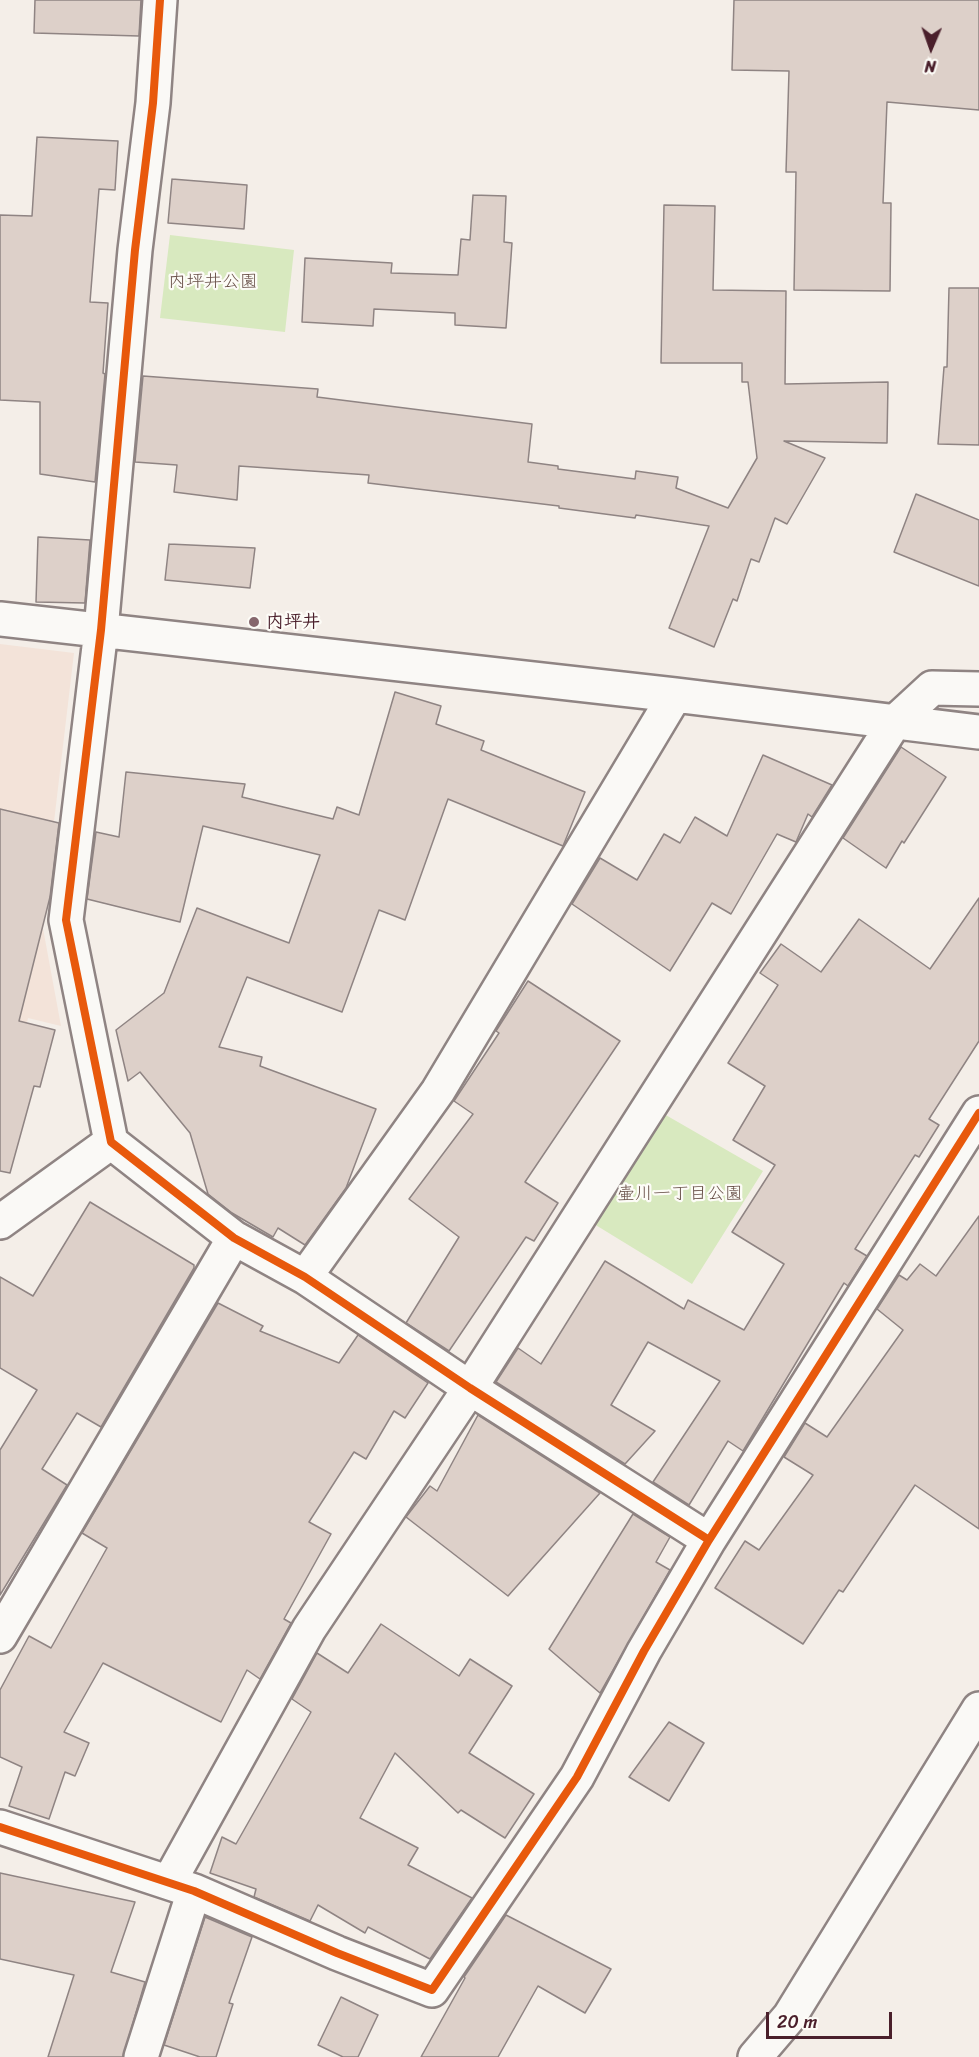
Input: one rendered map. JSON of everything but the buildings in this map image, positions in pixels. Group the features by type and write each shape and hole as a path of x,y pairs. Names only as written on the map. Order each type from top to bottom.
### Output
{"street":[{"path":"160,0 153,103 135,250 101,630 66,920 111,1142 234,1238 305,1277 470,1388 709,1540"},
{"path":"0,619 675,694 979,732"},
{"path":"141,2057 182,1887 309,1629 470,1388 894,723 932,688 979,689"},
{"path":"305,1277 438,1091 675,694"},
{"path":"0,1827 182,1887 337,1953 432,1990 577,1776 644,1651 709,1540 979,1113"},
{"path":"0,1222 111,1142"},
{"path":"0,1636 234,1238"},
{"path":"755,2057 790,2016 979,1709"}],"shaded area":[{"path":"0,644 74,653 42,923 61,1026 28,1018 0,1137"}],"green space":[{"name":"内坪井公園","path":"170,235 294,250 285,332 160,318"},
{"name":"壷川一丁目公園","path":"664,1114 763,1171 692,1284 594,1224"}],"cycle path":[{"path":"160,0 153,103 135,250 101,630 66,920 111,1142 234,1238 305,1277 470,1388 709,1540"},
{"path":"0,1827 194,1891 337,1953 432,1990 577,1777 644,1651 709,1540 979,1113"}],"place":[{"name":"内坪井","path":"254,622"}]}
